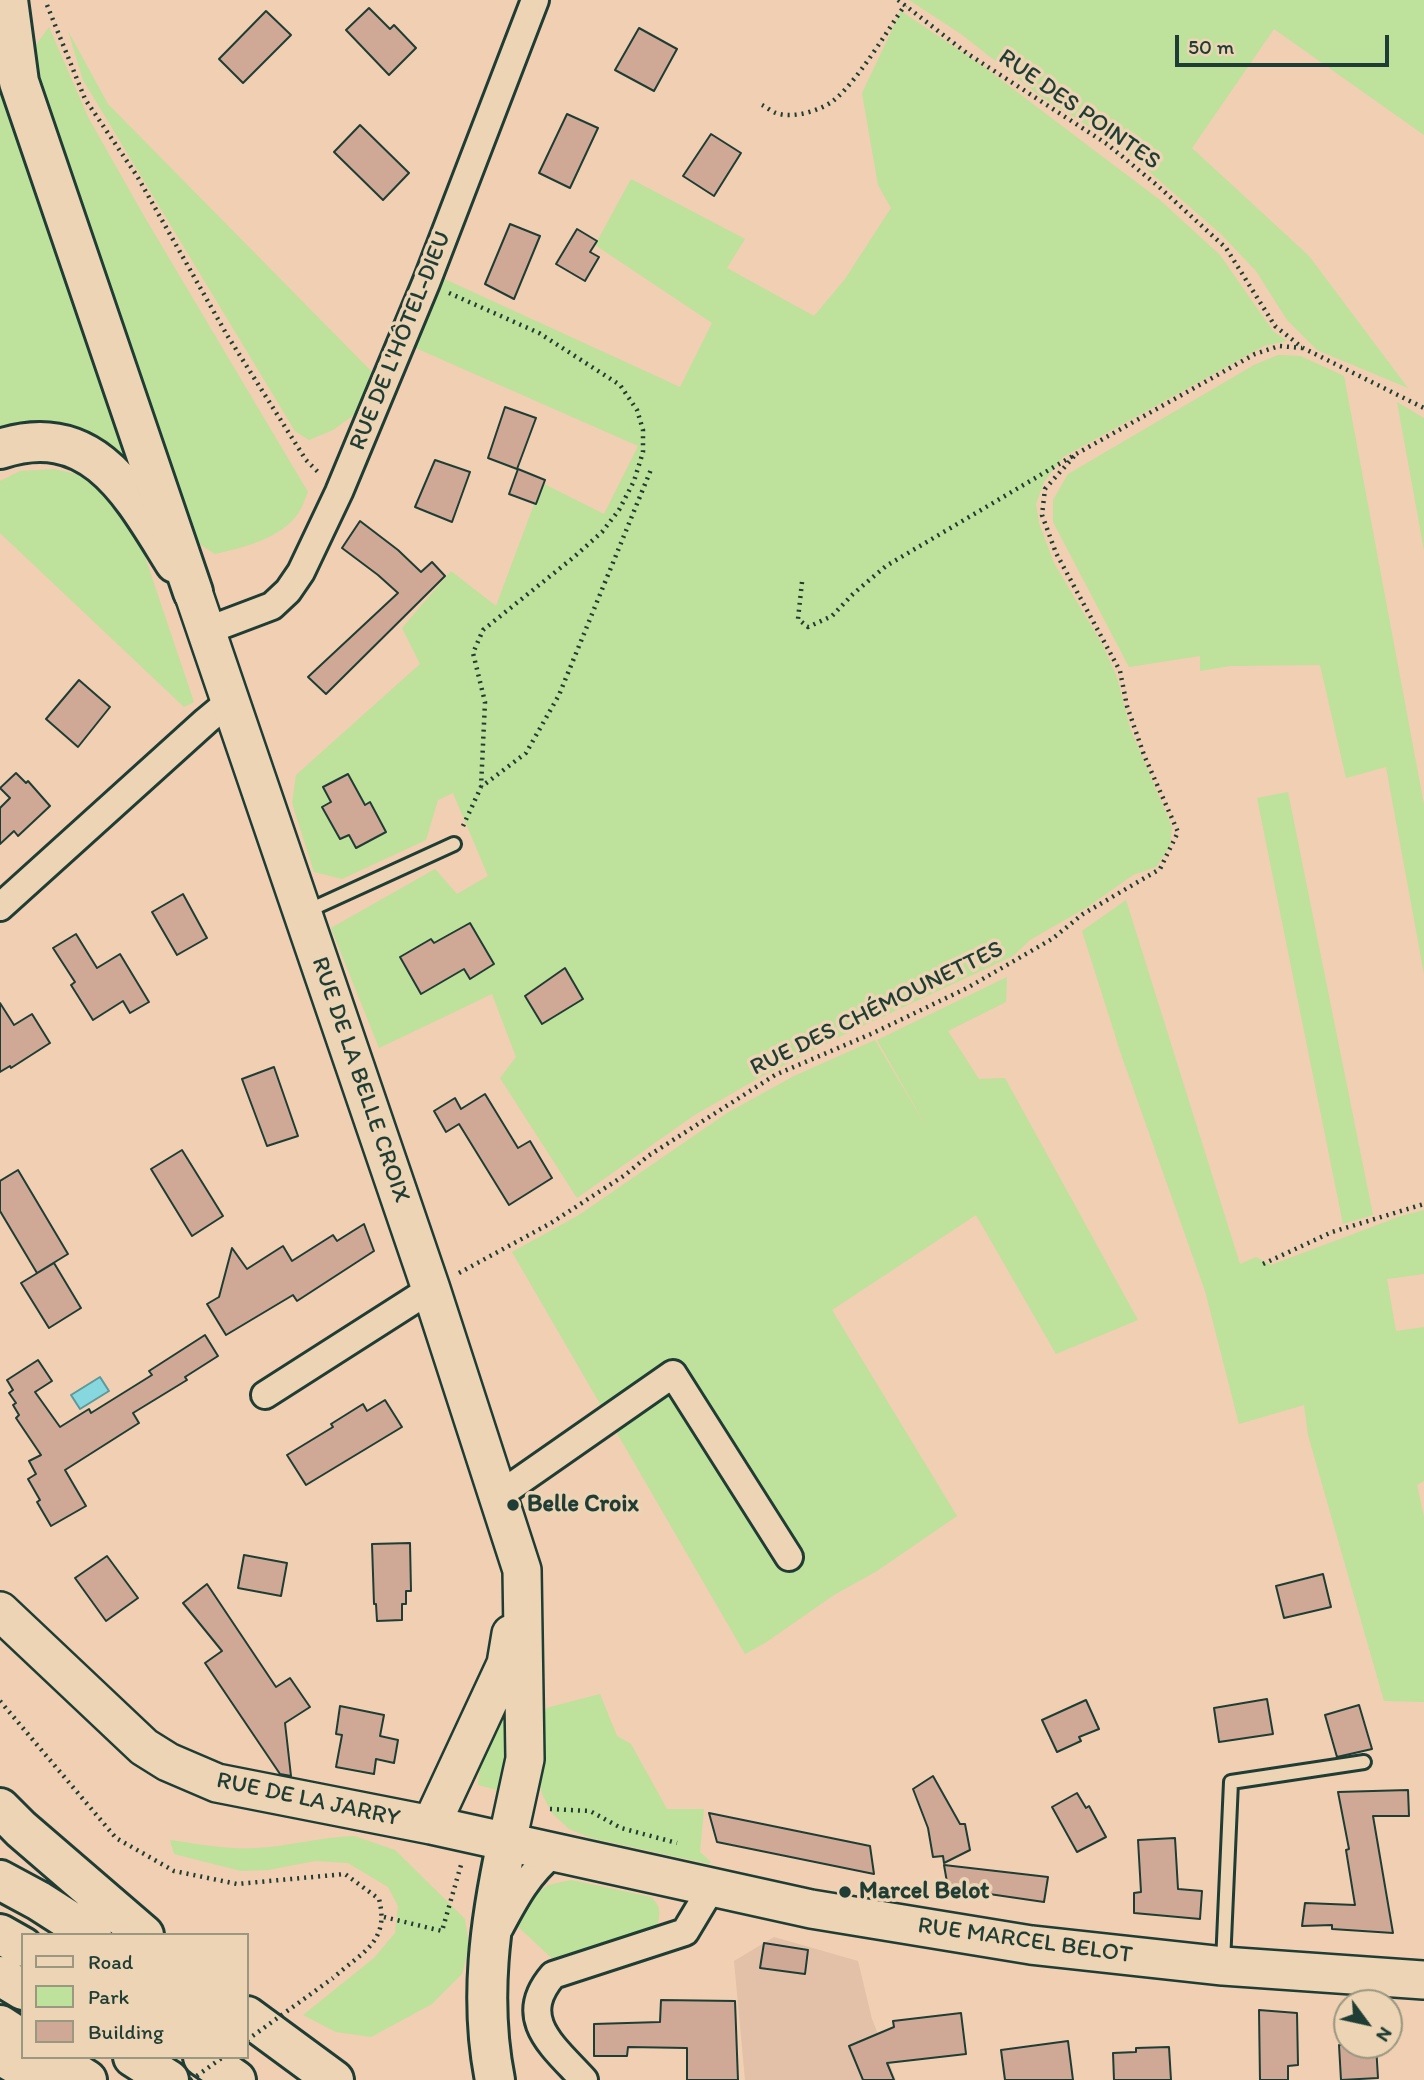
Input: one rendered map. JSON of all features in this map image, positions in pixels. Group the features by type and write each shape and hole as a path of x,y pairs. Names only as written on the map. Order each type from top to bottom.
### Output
{"main road":[{"path":"8,0 19,82 193,592"},
{"path":"0,449 23,441 66,444 97,459 131,493 193,592"},
{"name":"RUE DE LA BELLE CROIX","path":"193,592 304,913 522,1570 525,1759 507,1842"},
{"name":"RUE DE LA BELLE CROIX","path":"431,1825 506,1664 522,1570"},
{"name":"RUE DE LA JARRY","path":"0,1611 144,1747 168,1762 217,1783 507,1842"},
{"path":"0,1808 142,1933"},
{"path":"495,2080 490,2058 486,2005 488,1951 507,1842"},
{"name":"RUE MARCEL BELOT","path":"507,1842 811,1909 1031,1945 1223,1966 1424,1980"},
{"path":"0,1880 89,1933"},
{"path":"0,1934 21,1946"},
{"path":"0,1976 21,1989"},
{"path":"248,2017 334,2080"},
{"path":"0,2025 21,2039"},
{"path":"248,2034 320,2080"},
{"path":"0,2055 43,2080"},
{"path":"54,2059 87,2080"},
{"path":"136,2059 169,2080"},
{"path":"206,2059 236,2080"}],"street":[{"name":"RUE DE L'HÔTEL-DIEU","path":"206,631 272,606 288,591 301,572 339,492 426,283 536,0"},
{"path":"0,907 230,701"},
{"path":"265,1395 430,1289"},
{"path":"498,1496 673,1374 789,1557"},
{"path":"488,1951 522,1887 533,1871 554,1853"},
{"path":"584,2080 542,2033 536,2017 538,1999 544,1985 553,1975 685,1932 712,1887"}],"lane":[{"path":"304,913 454,844"},
{"path":"1223,1966 1231,1782 1364,1762"}],"path":[{"name":"RUE DES POINTES","path":"898,0 968,54 1107,145 1158,186 1226,248 1275,326 1303,348 1424,408"},
{"path":"47,5 85,99 137,176 227,335 306,460 339,492"},
{"path":"761,105 776,113 794,114 814,110 833,101 852,80 905,5"},
{"path":"426,283 539,333 620,385 637,410 643,430 643,452 634,481 619,510 602,532 574,557 483,630 472,653 485,702 481,787 454,844"},
{"path":"802,582 799,619 808,627 832,616 886,566 1076,454 1255,354 1279,346 1303,348"},
{"name":"RUE DES CHÉMOUNETTES","path":"430,1289 551,1223 625,1175 648,1156 775,1075 871,1034 967,988 1052,939 1083,914 1160,869 1173,848 1178,832 1144,755 1120,671 1056,553 1042,515 1045,489 1076,454"},
{"path":"481,787 526,753 559,695 652,467"},
{"path":"1263,1264 1332,1232 1424,1204"},
{"path":"0,1701 116,1838 174,1871 237,1884 345,1874 379,1899 384,1917 377,1939 333,1978 248,2039"},
{"path":"550,1809 590,1811 621,1828"},
{"path":"384,1917 442,1931 464,1856"},
{"path":"191,2080 220,2059"}],"shaded area":[{"path":"774,1937 858,1961 872,2019 896,2080 745,2080 734,1961"}],"green space":[{"path":"909,0 1424,0 1424,135 1274,29 1192,148 1309,256 1408,388 1317,350 1287,320 1256,271 1221,234 1137,161 1109,139 1040,96 961,34"},
{"path":"901,11 984,67 1160,200 1220,255 1273,331 1287,341 1264,346 1063,457 1044,482 1036,504 1039,523 1054,563 1102,644 1117,677 1130,728 1172,827 1170,846 1156,867 1133,875 1089,906 1030,940 1013,956 835,1039 757,1079 693,1116 577,1198 500,1078 516,1057 492,994 379,1048 331,928 435,869 457,894 488,876 453,793 438,800 426,840 342,879 314,872 292,803 296,775 420,664 402,628 451,571 496,606 542,483 604,514 638,446 411,346 438,276 680,387 712,323 595,245 631,179 745,239 727,268 814,316 845,279 891,208 878,185 862,93"},
{"path":"49,27 88,117 308,492 292,521 273,535 215,554 193,540 41,95 35,46"},
{"path":"68,31 108,104 373,373 358,412 333,430 309,440 295,431 83,80"},
{"path":"0,85 146,492 0,435"},
{"path":"1278,355 1301,356 1344,376 1424,805 1424,974 1386,767 1346,778 1320,665 1230,666 1200,671 1200,656 1129,667 1053,522 1053,500 1068,474 1254,365"},
{"path":"1397,402 1424,418 1424,550"},
{"path":"54,469 89,477 111,496 138,536 194,702 184,707 0,533 0,481 20,471"},
{"path":"1288,792 1373,1215 1343,1224 1257,798"},
{"path":"1126,900 1240,1264 1256,1257 1271,1265 1401,1216 1424,1210 1424,1274 1387,1279 1396,1331 1424,1327 1424,1481 1417,1485 1424,1517 1424,1702 1384,1701 1308,1435 1304,1405 1239,1424 1205,1291 1121,1054 1082,931"},
{"path":"1007,977 1006,1002 948,1031 979,1079 1005,1078 1138,1320 1056,1354 976,1215 832,1310 957,1516 877,1571 834,1595 745,1654 512,1252 579,1215 727,1113 794,1076 875,1040 931,1135 877,1040"},
{"path":"600,1694 617,1736 631,1744 667,1809 704,1809 700,1852 711,1862 709,1864 591,1838 569,1829 552,1813 542,1794 535,1762 546,1708"},
{"path":"507,1704 514,1712 501,1791 478,1785 481,1756"},
{"path":"354,1836 395,1850 465,1919 469,1946 462,1974 432,2004 371,2037 336,2032 303,2015 374,1958 395,1933 398,1906 388,1887 348,1863 315,1861 268,1870 241,1871 174,1854 170,1840 246,1848"},
{"path":"571,1880 651,1897 659,1911 657,1928 556,1962 514,1923 527,1902 548,1885"}],"water":[{"path":"100,1377 109,1391 80,1409 71,1395"}],"building":[{"path":"369,8 390,29 394,25 416,48 389,75 346,30"},
{"path":"266,11 291,35 243,83 219,59"},
{"path":"639,28 677,49 654,91 615,70"},
{"path":"567,114 598,128 570,188 539,173"},
{"path":"360,125 409,173 383,200 334,152"},
{"path":"711,134 741,153 714,196 683,176"},
{"path":"510,224 540,236 514,299 485,284"},
{"path":"577,229 597,241 590,252 599,257 585,281 556,264"},
{"path":"505,407 536,418 517,469 488,458"},
{"path":"435,460 470,472 452,522 415,507"},
{"path":"518,469 545,480 536,504 509,494"},
{"path":"360,521 398,550 421,572 432,562 445,576 326,694 308,677 398,593 342,548"},
{"path":"79,680 110,707 78,747 46,719"},
{"path":"16,773 26,783 28,781 50,806 18,836 14,831 0,844 0,808 10,798 0,788"},
{"path":"348,774 365,805 370,802 386,832 356,848 349,835 340,839 322,807 331,802 323,787"},
{"path":"183,894 207,938 177,955 152,912"},
{"path":"470,923 494,964 470,979 464,969 421,994 400,957 431,939 434,943"},
{"path":"76,934 97,968 120,954 149,1002 130,1013 123,1001 93,1020 71,985 75,982 53,948"},
{"path":"565,968 583,999 542,1024 525,996"},
{"path":"0,1003 14,1025 32,1014 50,1043 0,1072"},
{"path":"274,1067 298,1136 267,1146 242,1079"},
{"path":"485,1094 518,1148 530,1141 552,1178 509,1205 459,1124 446,1132 434,1111 455,1098 461,1109"},
{"path":"182,1150 223,1216 192,1236 151,1169"},
{"path":"18,1170 68,1254 37,1273 0,1211 0,1181"},
{"path":"364,1224 374,1251 297,1301 293,1295 226,1335 207,1304 219,1297 232,1248 247,1269 283,1246 292,1261 333,1235 337,1241"},
{"path":"54,1263 81,1308 49,1328 21,1283"},
{"path":"205,1335 218,1356 185,1377 187,1380 133,1413 139,1423 65,1470 86,1506 51,1526 28,1479 36,1474 29,1461 41,1455 16,1418 19,1415 13,1405 16,1403 9,1393 13,1390 7,1380 38,1360 52,1381 35,1392 60,1427 89,1409 91,1413 152,1375 149,1371"},
{"path":"385,1400 402,1427 306,1485 287,1455 333,1427 331,1424 363,1404 367,1411"},
{"path":"410,1543 411,1591 406,1591 406,1604 402,1604 402,1620 377,1621 372,1544"},
{"path":"244,1555 287,1563 281,1596 238,1588"},
{"path":"107,1556 138,1598 106,1621 75,1578"},
{"path":"1323,1574 1331,1607 1284,1618 1276,1586"},
{"path":"207,1584 276,1687 290,1678 310,1707 285,1723 291,1776 280,1774 205,1663 222,1651 183,1603"},
{"path":"1267,1699 1273,1734 1219,1742 1214,1708"},
{"path":"1086,1700 1099,1729 1079,1737 1081,1741 1057,1752 1042,1720"},
{"path":"1359,1705 1372,1749 1337,1757 1325,1715"},
{"path":"340,1706 384,1715 380,1736 398,1740 394,1763 376,1759 374,1774 336,1767 342,1735 336,1734"},
{"path":"933,1776 960,1824 965,1824 970,1850 944,1863 943,1856 933,1857 928,1828 913,1789"},
{"path":"1408,1790 1409,1816 1373,1816 1393,1933 1332,1929 1332,1925 1302,1926 1305,1903 1355,1905 1346,1850 1349,1849 1338,1792"},
{"path":"1077,1793 1086,1808 1089,1806 1106,1837 1077,1852 1052,1807"},
{"path":"709,1813 870,1846 874,1874 717,1842"},
{"path":"1175,1838 1178,1889 1202,1891 1200,1919 1134,1913 1134,1893 1141,1892 1138,1840"},
{"path":"944,1865 1048,1877 1044,1902 948,1888"},
{"path":"764,1943 808,1950 805,1974 760,1968"},
{"path":"661,2000 735,2001 738,2080 687,2080 687,2048 628,2047 627,2056 594,2056 594,2024 660,2022"},
{"path":"1259,2010 1297,2013 1298,2065 1288,2066 1288,2080 1260,2080"},
{"path":"961,2013 966,2054 887,2063 894,2080 863,2080 849,2046 894,2027 893,2021"},
{"path":"1068,2041 1073,2080 1005,2080 1001,2050"},
{"path":"1169,2047 1171,2080 1114,2080 1113,2053 1136,2052 1136,2048"},
{"path":"1340,2059 1377,2059 1378,2078 1341,2080"}],"place":[{"name":"Belle Croix","path":"513,1505"},
{"name":"Marcel Belot","path":"845,1892"}]}
